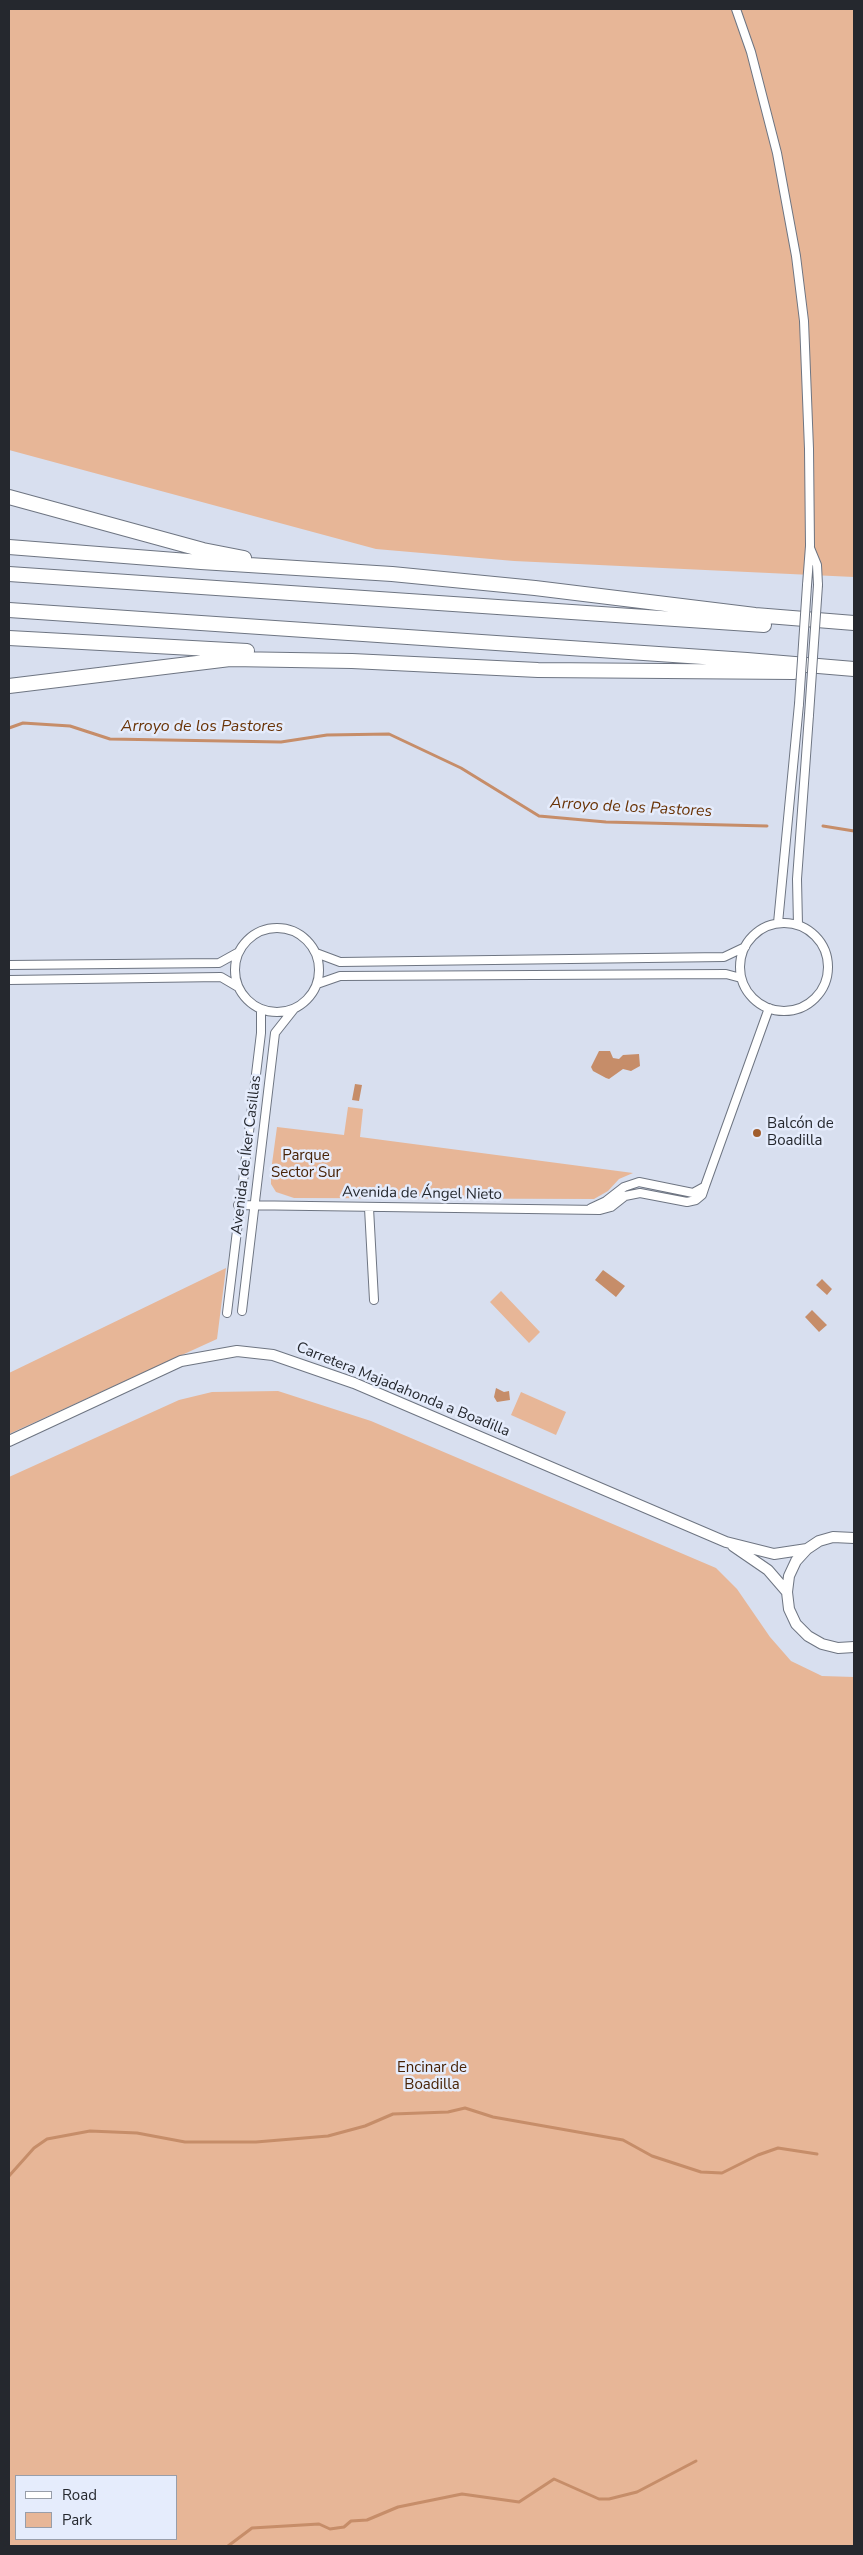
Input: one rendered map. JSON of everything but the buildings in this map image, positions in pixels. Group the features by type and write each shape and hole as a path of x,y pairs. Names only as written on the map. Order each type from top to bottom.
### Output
{"highway":[{"path":"9,497 203,550 257,560 534,588 755,615 854,623"},
{"path":"9,547 211,563 346,570"},
{"path":"9,574 854,631"},
{"path":"9,610 747,660 854,671"},
{"path":"9,638 261,652 352,661"},
{"path":"9,686 230,660 352,661 538,670 854,671"}],"street":[{"path":"736,9 752,52 777,153 796,256 806,357 810,546 799,704 778,923"},
{"path":"798,925 797,879 818,585 817,565 810,546"},
{"path":"316,953 340,962 724,957 745,946 758,931 778,923 798,925 811,931 820,941 826,954 828,968 826,981 819,994 803,1006 783,1011 769,1008 752,996 742,978 740,962 745,946"},
{"path":"276,927 294,930 306,939 316,953 319,969 317,984 307,999 294,1009 278,1012 261,1009 247,1000 238,987 234,970 237,953 246,940 260,930 276,927"},
{"path":"9,965 220,963 237,953"},
{"path":"317,984 340,976 726,974 742,978"},
{"path":"9,980 221,977 238,987"},
{"name":"Avenida de Ángel Nieto","path":"238,1205 605,1210 625,1196 640,1193 687,1202 696,1200 702,1195 769,1008"},
{"name":"Avenida de Íker Casillas","path":"227,1313 238,1205 261,1033 261,1009"},
{"name":"Avenida de Íker Casillas","path":"242,1311 275,1033 294,1009"},
{"path":"370,1208 374,1300"},
{"name":"Carretera Majadahonda a Boadilla","path":"9,1441 181,1361 237,1351 273,1355 354,1383 726,1542 774,1554 807,1549"},
{"path":"854,1538 833,1537 819,1541 807,1549 796,1561 789,1576 787,1592 789,1609 796,1624 808,1636 822,1644 838,1648 854,1647"},
{"name":"Carretera Majadahonda a Boadilla","path":"726,1542 768,1570 787,1592"}],"green space":[{"path":"9,9 854,9 854,577 514,561 376,549 9,450"},
{"name":"Parque Sector Sur","path":"348,1107 363,1109 360,1137 633,1173 619,1179 608,1191 594,1199 294,1198 276,1192 271,1184 271,1171 277,1127 344,1135"},
{"path":"226,1268 217,1339 9,1434 9,1373"},
{"path":"501,1291 540,1332 529,1343 490,1302"},
{"name":"Encinar de Boadilla","path":"278,1391 371,1421 716,1568 737,1589 770,1637 791,1661 822,1676 854,1677 854,2546 9,2546 9,1477 179,1400 212,1392"},
{"path":"521,1392 566,1412 556,1435 511,1415"}],"shaded area":[{"path":"599,1051 610,1051 613,1058 619,1059 623,1055 639,1054 640,1066 631,1071 623,1069 609,1079 606,1078 593,1071 591,1067"},
{"path":"355,1084 362,1085 359,1101 352,1100"},
{"path":"603,1270 625,1286 616,1297 595,1280"},
{"path":"822,1279 832,1289 827,1295 816,1285"},
{"path":"812,1310 827,1325 819,1332 805,1317"},
{"path":"496,1388 504,1392 509,1391 510,1400 497,1402 494,1397"}],"waterway":[{"name":"Arroyo de los Pastores","path":"9,728 23,723 70,726 110,739 281,742 327,735 389,734 461,768 539,816 606,822 767,826"},
{"name":"Arroyo de los Pastores","path":"823,826 854,831"},
{"path":"9,2176 34,2148 47,2139 90,2131 137,2133 185,2142 256,2142 328,2136 365,2126 393,2114 448,2112 465,2108 493,2117 623,2140 652,2156 701,2172 722,2173 758,2155 778,2148 817,2154"},
{"path":"228,2546 252,2528 319,2524 330,2529 344,2527 351,2521 367,2520 398,2507 462,2494 519,2502 554,2479 599,2499 609,2499 637,2492 696,2461"}],"place":[{"name":"Balcón de Boadilla","path":"757,1133"}]}
